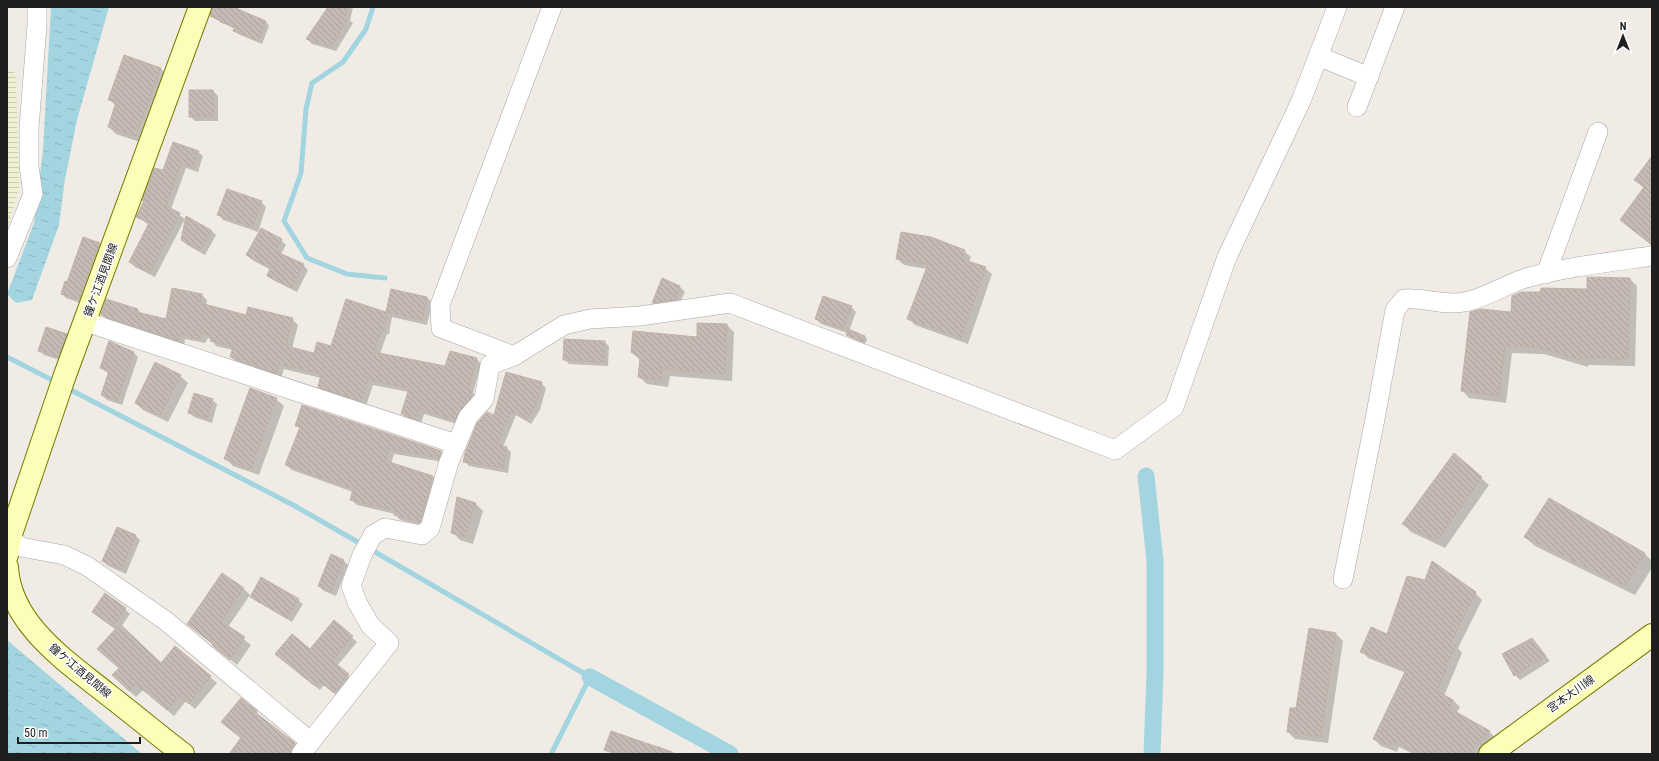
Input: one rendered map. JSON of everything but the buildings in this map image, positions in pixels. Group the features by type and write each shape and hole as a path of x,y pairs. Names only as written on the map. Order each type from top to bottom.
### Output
{"main road":[{"name":"鐘ケ江酒見間線","path":"8,543 62,383 86,322 200,7"},
{"name":"鐘ケ江酒見間線","path":"7,567 8,581 20,611 36,632 58,654 183,754"},
{"name":"宮本大川線","path":"1490,754 1652,635"}],"street":[{"path":"7,258 33,194 29,166 29,128 37,7"},
{"path":"514,356 441,328 440,305 552,7"},
{"path":"8,543 21,548 64,555 87,566 166,621 306,748 389,643 370,625 358,604 351,586 362,555 373,535 385,528 422,535 430,528 449,462 456,444 468,417 484,399 490,365 514,356 564,325 590,319 648,315 730,303 1115,450 1174,407 1227,257 1301,101 1335,63 1337,7"},
{"path":"1357,107 1395,7"},
{"path":"1335,63 1369,77"},
{"path":"1546,274 1598,132"},
{"path":"1343,579 1395,310 1404,299 1412,298 1433,302 1464,302 1525,278 1652,256"},
{"path":"86,322 456,444"}],"green space":[{"path":"7,70 16,73 19,188 8,226"}],"water":[{"path":"51,7 109,7 77,120 65,179 59,225 32,300 16,303 7,294 34,223 43,150"},
{"path":"7,640 142,754 7,754"}],"waterway":[{"path":"373,7 366,29 343,62 312,83 306,109 301,173 284,221 307,258 347,274 385,278"},
{"path":"7,357 58,383"},
{"path":"67,388 295,506 363,545"},
{"path":"1146,476 1155,561 1155,673 1152,754"},
{"path":"370,549 590,677 551,754"},
{"path":"590,677 730,754"}]}
